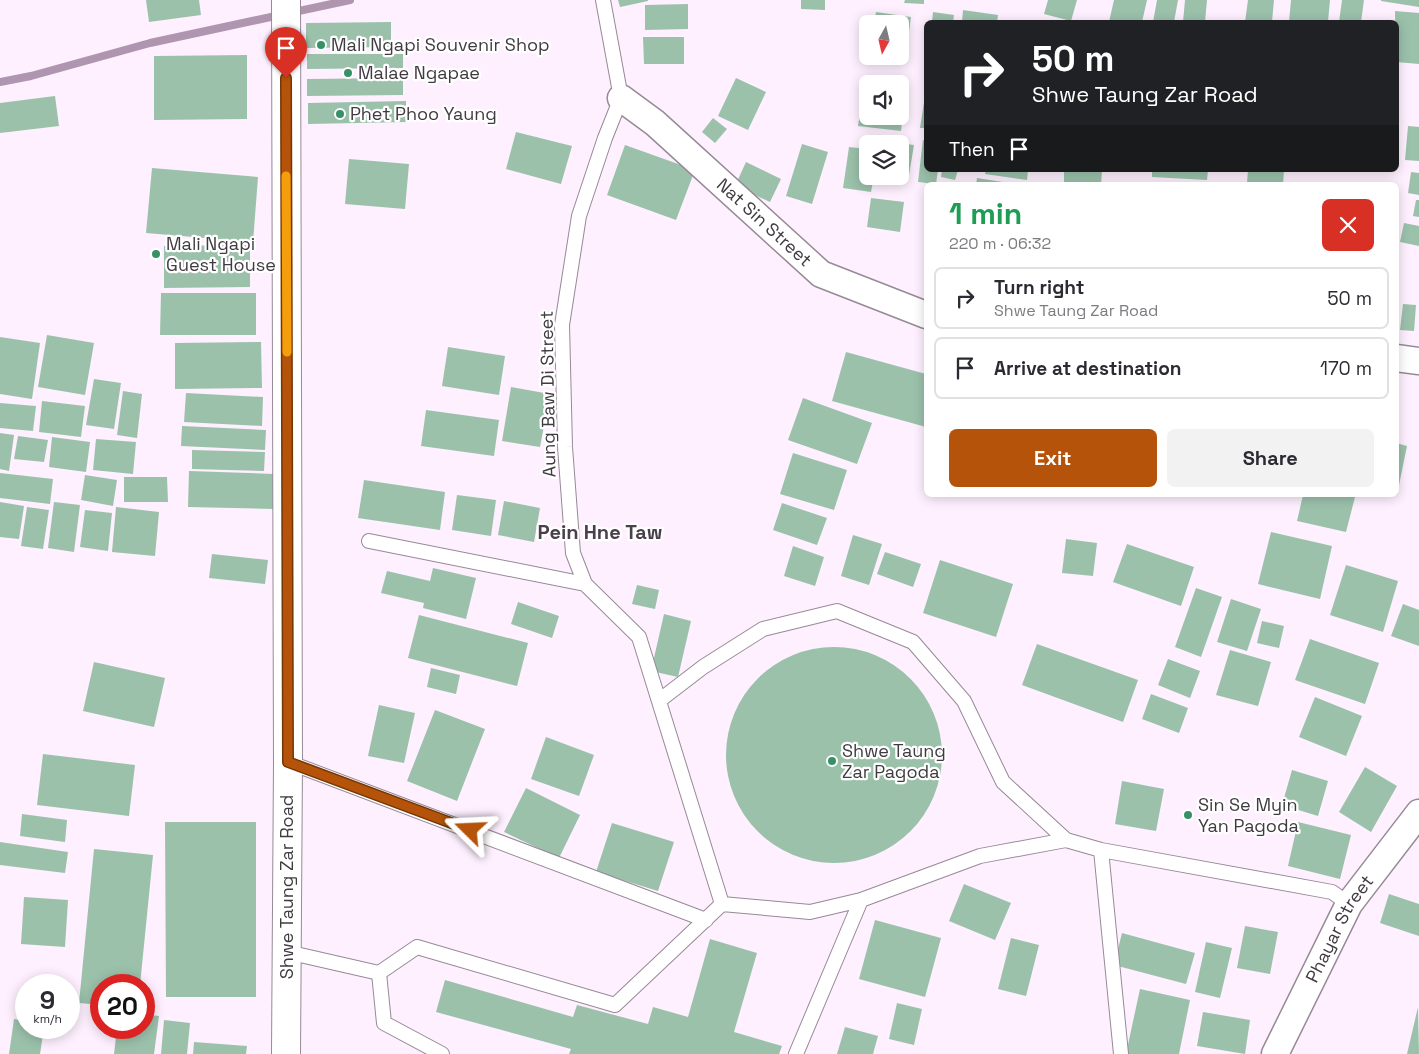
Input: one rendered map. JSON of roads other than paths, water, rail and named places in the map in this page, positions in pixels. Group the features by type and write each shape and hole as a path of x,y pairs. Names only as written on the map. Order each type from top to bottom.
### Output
{"street":[{"name":"Shwe Taung Zar Road","path":"286,0 288,762 286,1054"},
{"name":"Nat Sin Street","path":"621,98 655,123 821,274 924,314"},
{"path":"1399,358 1419,361"},
{"name":"Phayar Street","path":"1275,1054 1349,904 1419,814"}],"lane":[{"path":"603,0 621,98"},
{"name":"Aung Baw Di Street","path":"585,584 573,553 565,447 562,325 579,216 605,138 621,98"},
{"path":"369,541 585,584 639,637 722,904"},
{"path":"660,700 703,667 763,630 836,611 912,642 964,701 1003,782 1066,840"},
{"path":"288,762 706,920"},
{"path":"722,904 810,912 861,900 980,856 1066,840 1101,850 1332,892 1349,904"},
{"path":"1101,850 1122,1054"},
{"path":"796,1054 861,900"},
{"path":"287,952 379,973 418,947 615,1005 722,904"},
{"path":"379,973 384,1023 442,1054"}],"waterway":[{"path":"0,82 31,76 150,43 350,0"}],"place":[{"name":"Mali Ngapi Souvenir Shop","path":"321,45"},
{"name":"Malae Ngapae","path":"348,73"},
{"name":"Phet Phoo Yaung","path":"340,114"},
{"name":"Mali Ngapi Guest House","path":"156,254"},
{"name":"Shwe Taung Zar Pagoda","path":"832,761"},
{"name":"Sin Se Myin Yan Pagoda","path":"1188,815"}],"district":[{"name":"Pein Hne Taw","path":"600,532"}]}
